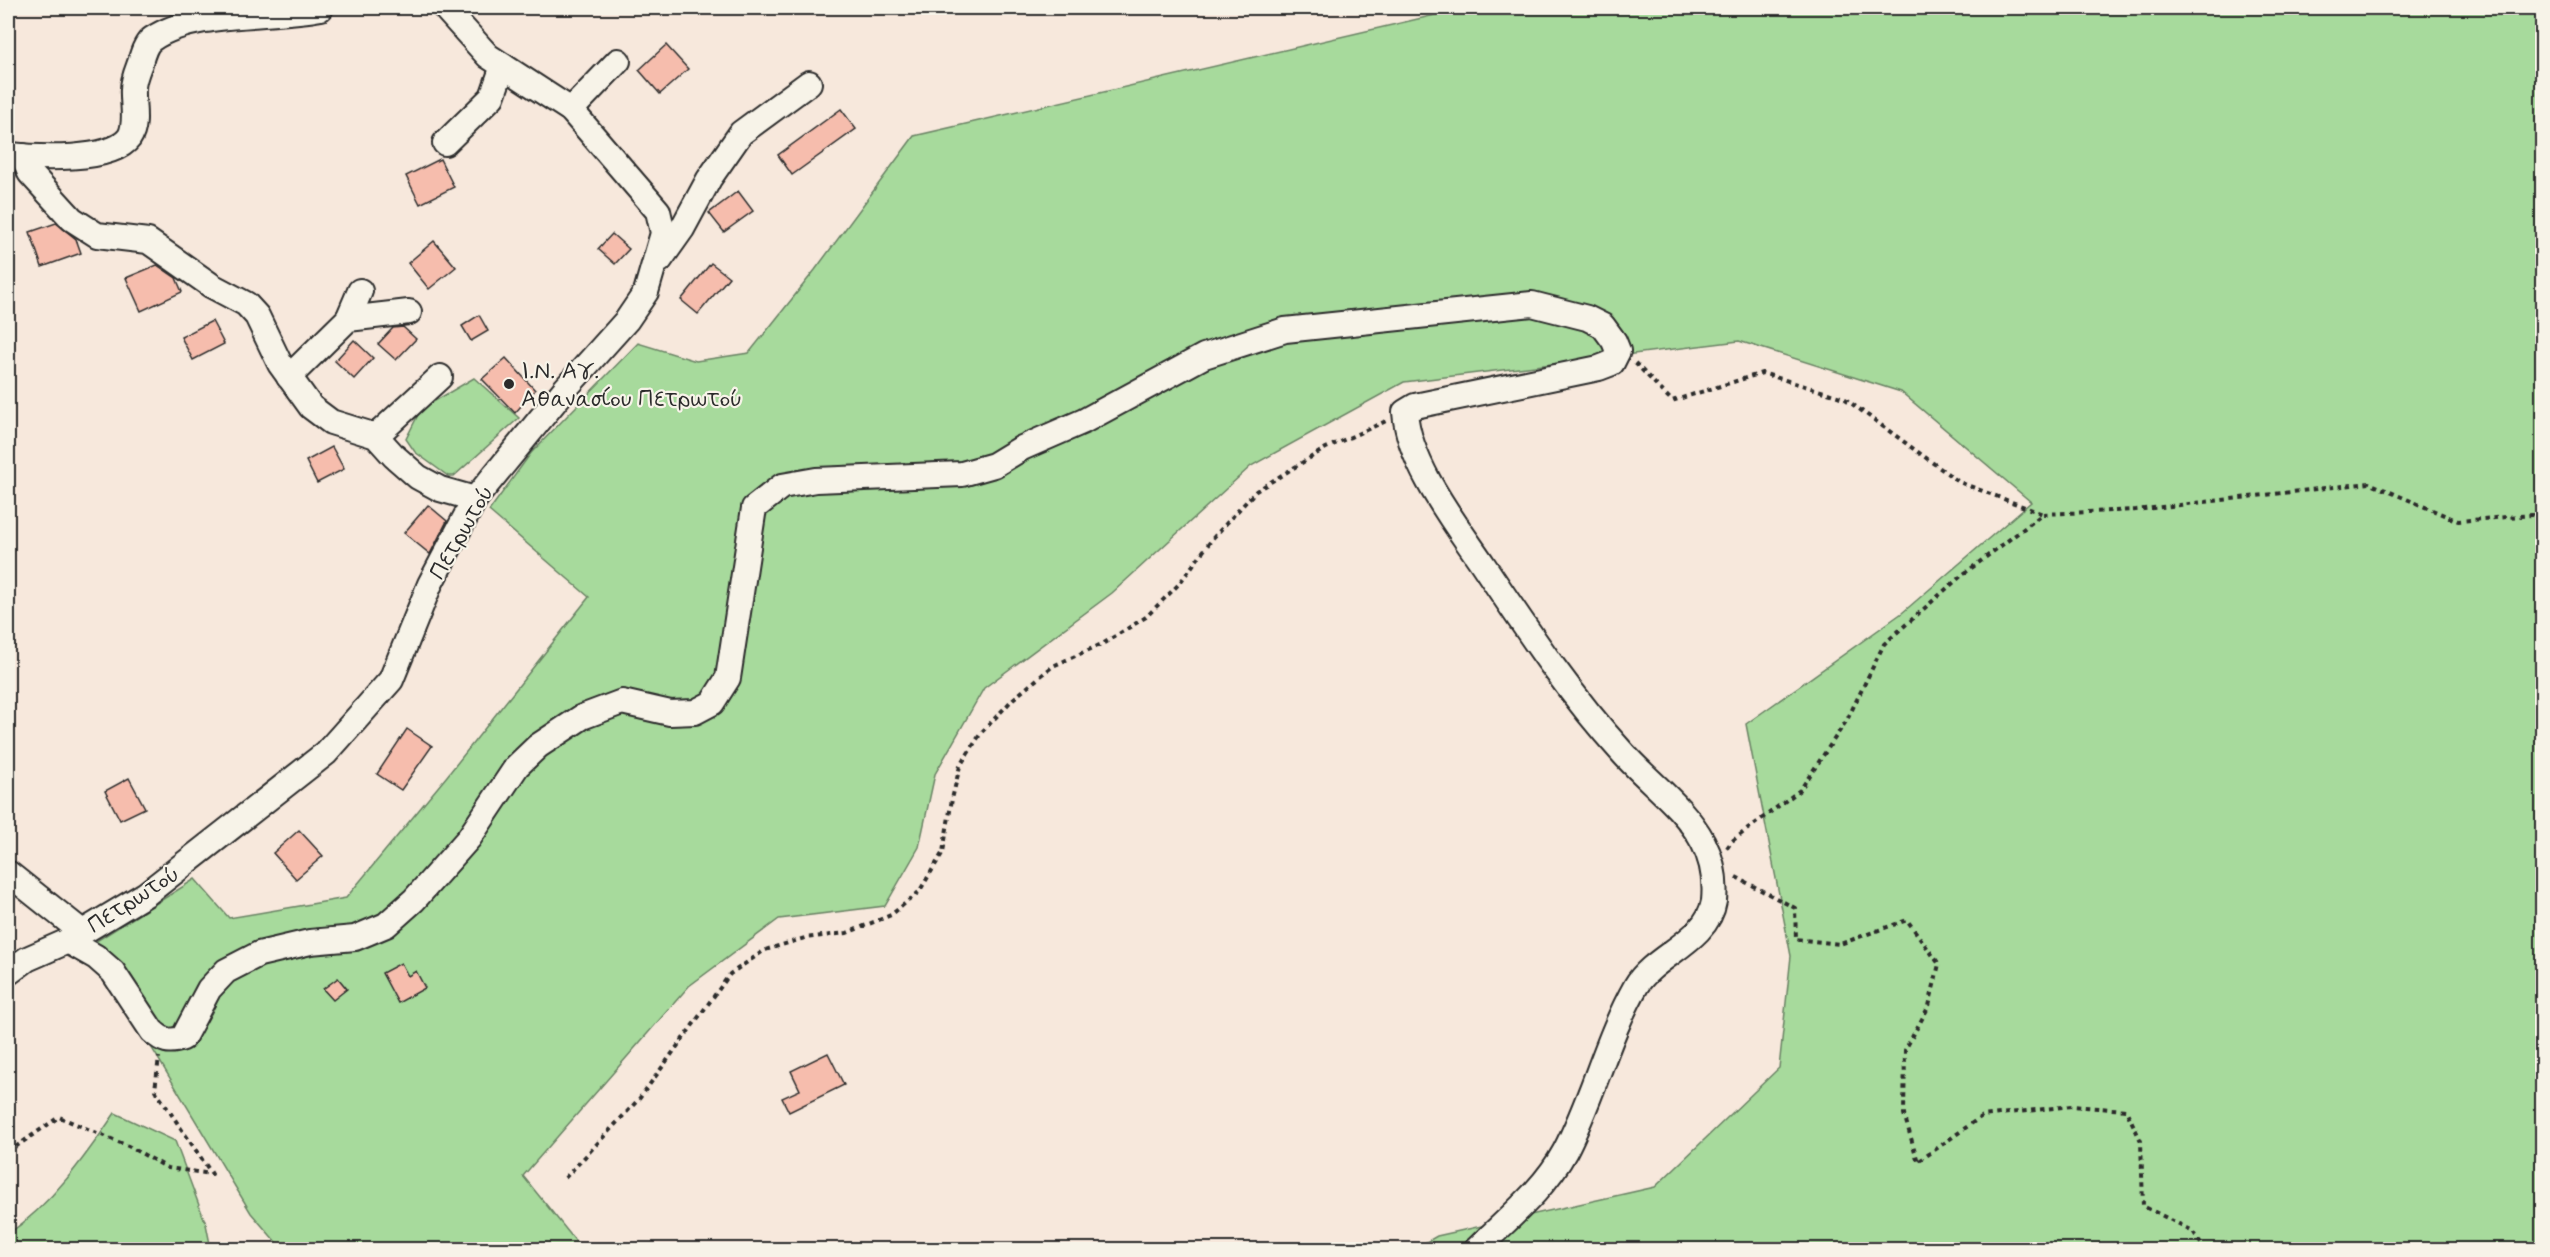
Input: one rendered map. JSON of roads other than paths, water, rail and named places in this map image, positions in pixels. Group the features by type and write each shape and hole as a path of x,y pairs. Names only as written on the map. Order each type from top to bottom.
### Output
{"street":[{"path":"15,156 82,157 114,148 129,138 134,119 132,87 141,58 150,40 181,24 321,8"},
{"name":"Πετρωτού","path":"8,973 27,959 75,936 146,894 326,753 391,680 430,584 475,499 565,389 627,320 646,292 663,232 658,211 572,110 488,56 445,8"},
{"path":"572,110 618,61"},
{"path":"445,143 492,97 503,66"},
{"path":"654,269 682,229 710,179 741,133 809,83"},
{"path":"15,156 72,219 97,236 148,241 212,286 246,304 256,316 274,354 310,407 331,422 376,436 418,477 440,489 475,499"},
{"path":"290,377 348,319 360,291"},
{"path":"8,873 113,972 152,1032 161,1039 172,1042 183,1038 209,989 226,971 259,954 310,942 355,938 386,925 414,900 469,838 518,766 538,746 582,717 622,702 670,713 695,712 712,703 728,678 754,508 782,486 816,480 962,474 994,465 1022,448 1084,421 1204,356 1285,330 1532,304 1587,318 1603,326 1614,341 1618,351 1612,363 1599,368 1415,406 1405,412 1410,439 1428,479 1533,639 1574,696 1621,752 1691,823 1714,866 1714,902 1710,917 1696,932 1637,984 1599,1065 1582,1115 1564,1153 1545,1182 1476,1250"},
{"path":"348,319 409,312"},
{"path":"376,436 440,377"}],"water":[{"path":"2234,8 2528,8 2515,10"}],"place":[{"name":"Ι.Ν. Αγ. Αθανασίου Πετρωτού","path":"509,384"}]}
